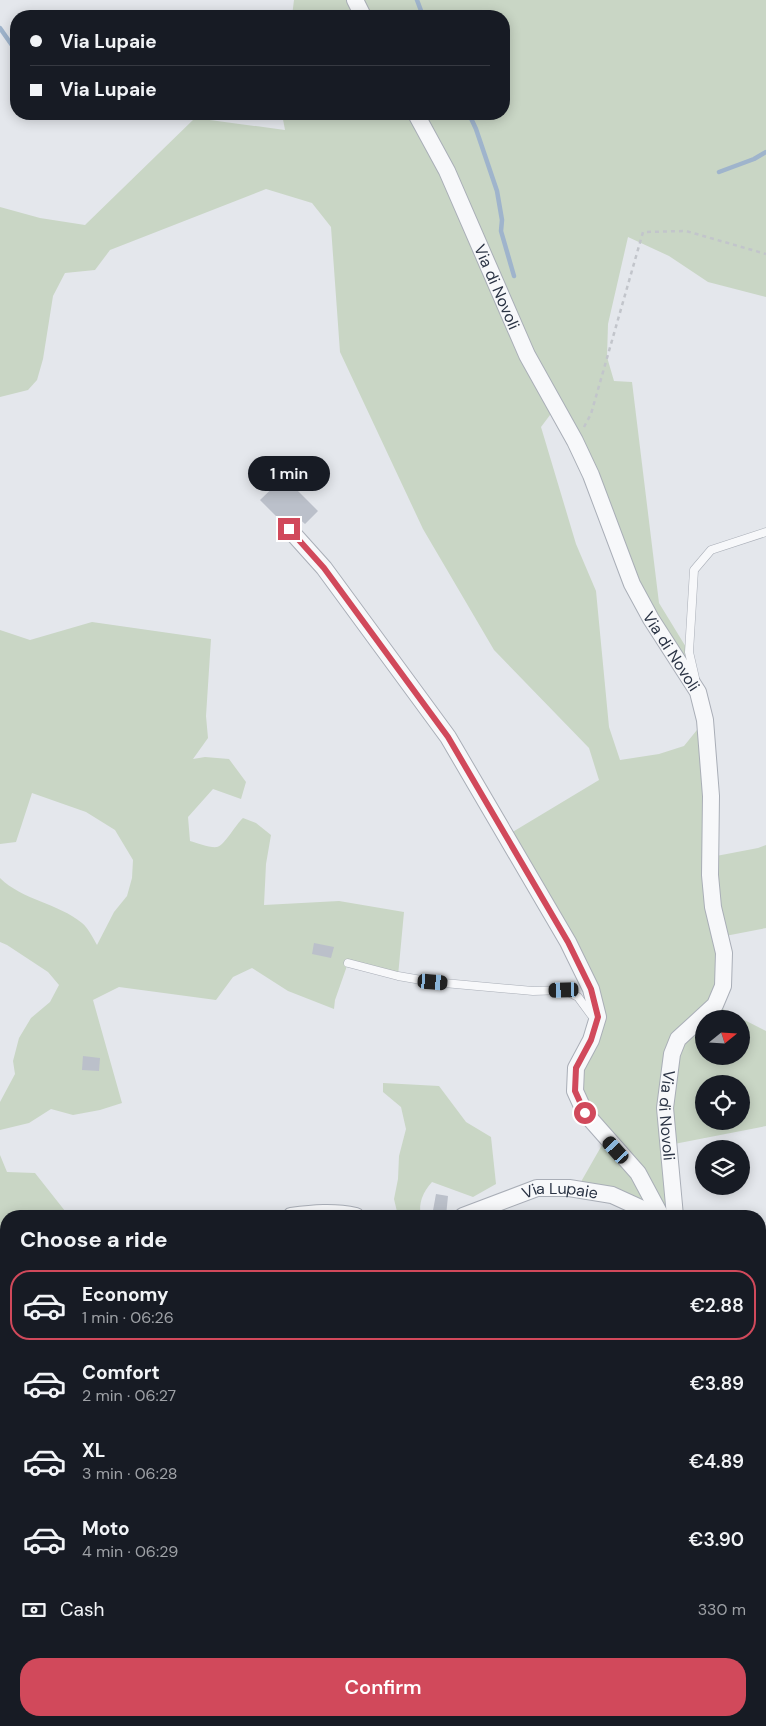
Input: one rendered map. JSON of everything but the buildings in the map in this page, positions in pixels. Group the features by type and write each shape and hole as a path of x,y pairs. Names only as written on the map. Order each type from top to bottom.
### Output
{"street":[{"name":"Via di Novoli","path":"419,120 447,171 527,355 575,441 591,475 632,584 651,619 698,692 705,720 711,796 710,875 713,907 724,953 723,986 715,1005 678,1039 672,1054 664,1108 674,1210"},
{"name":"Via Lupaie","path":"289,529 324,568 448,737 568,942 591,989 598,1017 591,1040 576,1068 575,1091 585,1113 638,1173 656,1210"},
{"name":"Via Lupaie","path":"479,1210 537,1188 569,1188 612,1195 646,1210"}],"lane":[{"path":"698,692 689,652 694,570 711,550 766,532"},
{"path":"348,963 398,976 433,982 533,991 564,990 578,997 596,1023"}],"path":[{"path":"575,441 591,414 643,232 686,231 766,254"}],"green space":[{"path":"294,0 766,0 766,297 708,282 669,256 628,237 608,324 607,357 614,381 632,382 659,603 689,652 698,692 651,619 556,407 541,427 576,544 596,591 609,727 620,760 659,754 684,746 705,720 711,857 766,845 766,928 720,937 715,1005 725,1010 695,1010 695,1065 750,1065 750,1023 766,1031 766,1126 750,1129 750,1075 695,1075 695,1130 746,1130 669,1145 674,1210 653,1210 579,1190 582,1180 606,1138 575,1091 598,1017 506,836 599,780 589,748 494,650 423,529 340,352 331,227 312,203 266,189 110,250 95,270 65,273 53,296 43,359 37,380 28,390 0,397 0,207 40,218 85,225 193,120 210,120 285,130 283,120 510,120 510,10 293,10"},
{"path":"92,622 211,639 206,716 208,738 193,759 205,757 229,759 246,782 241,799 213,789 188,817 190,841 207,846 220,846 243,818 256,823 271,835 266,864 264,905 339,901 404,912 398,976 348,963 335,1000 334,1009 288,991 252,968 233,977 216,1000 119,987 93,1000 122,1103 100,1110 73,1115 51,1109 29,1123 0,1130 0,1102 15,1074 13,1061 19,1038 31,1018 50,1002 59,985 48,972 0,942 0,878 19,892 72,916 82,923 97,945 114,912 127,896 132,878 133,860 115,830 86,812 32,793 16,842 0,844 0,630 30,640"},
{"path":"383,1083 439,1086 466,1122 491,1137 496,1184 473,1197 432,1182 422,1198 420,1210 397,1210 394,1199 398,1179 399,1156 406,1129 401,1107 383,1092"},
{"path":"0,1155 7,1172 35,1173 64,1210 0,1210"}],"waterway":[{"path":"417,0 421,10"},
{"path":"0,28 10,42"},
{"path":"472,120 497,191 502,220 501,231 514,276"},
{"path":"719,172 754,159 766,152"}],"route":[{"path":"289,529 324,568 448,737 568,942 591,989 598,1017 591,1040 576,1068 575,1091 585,1113"}]}
